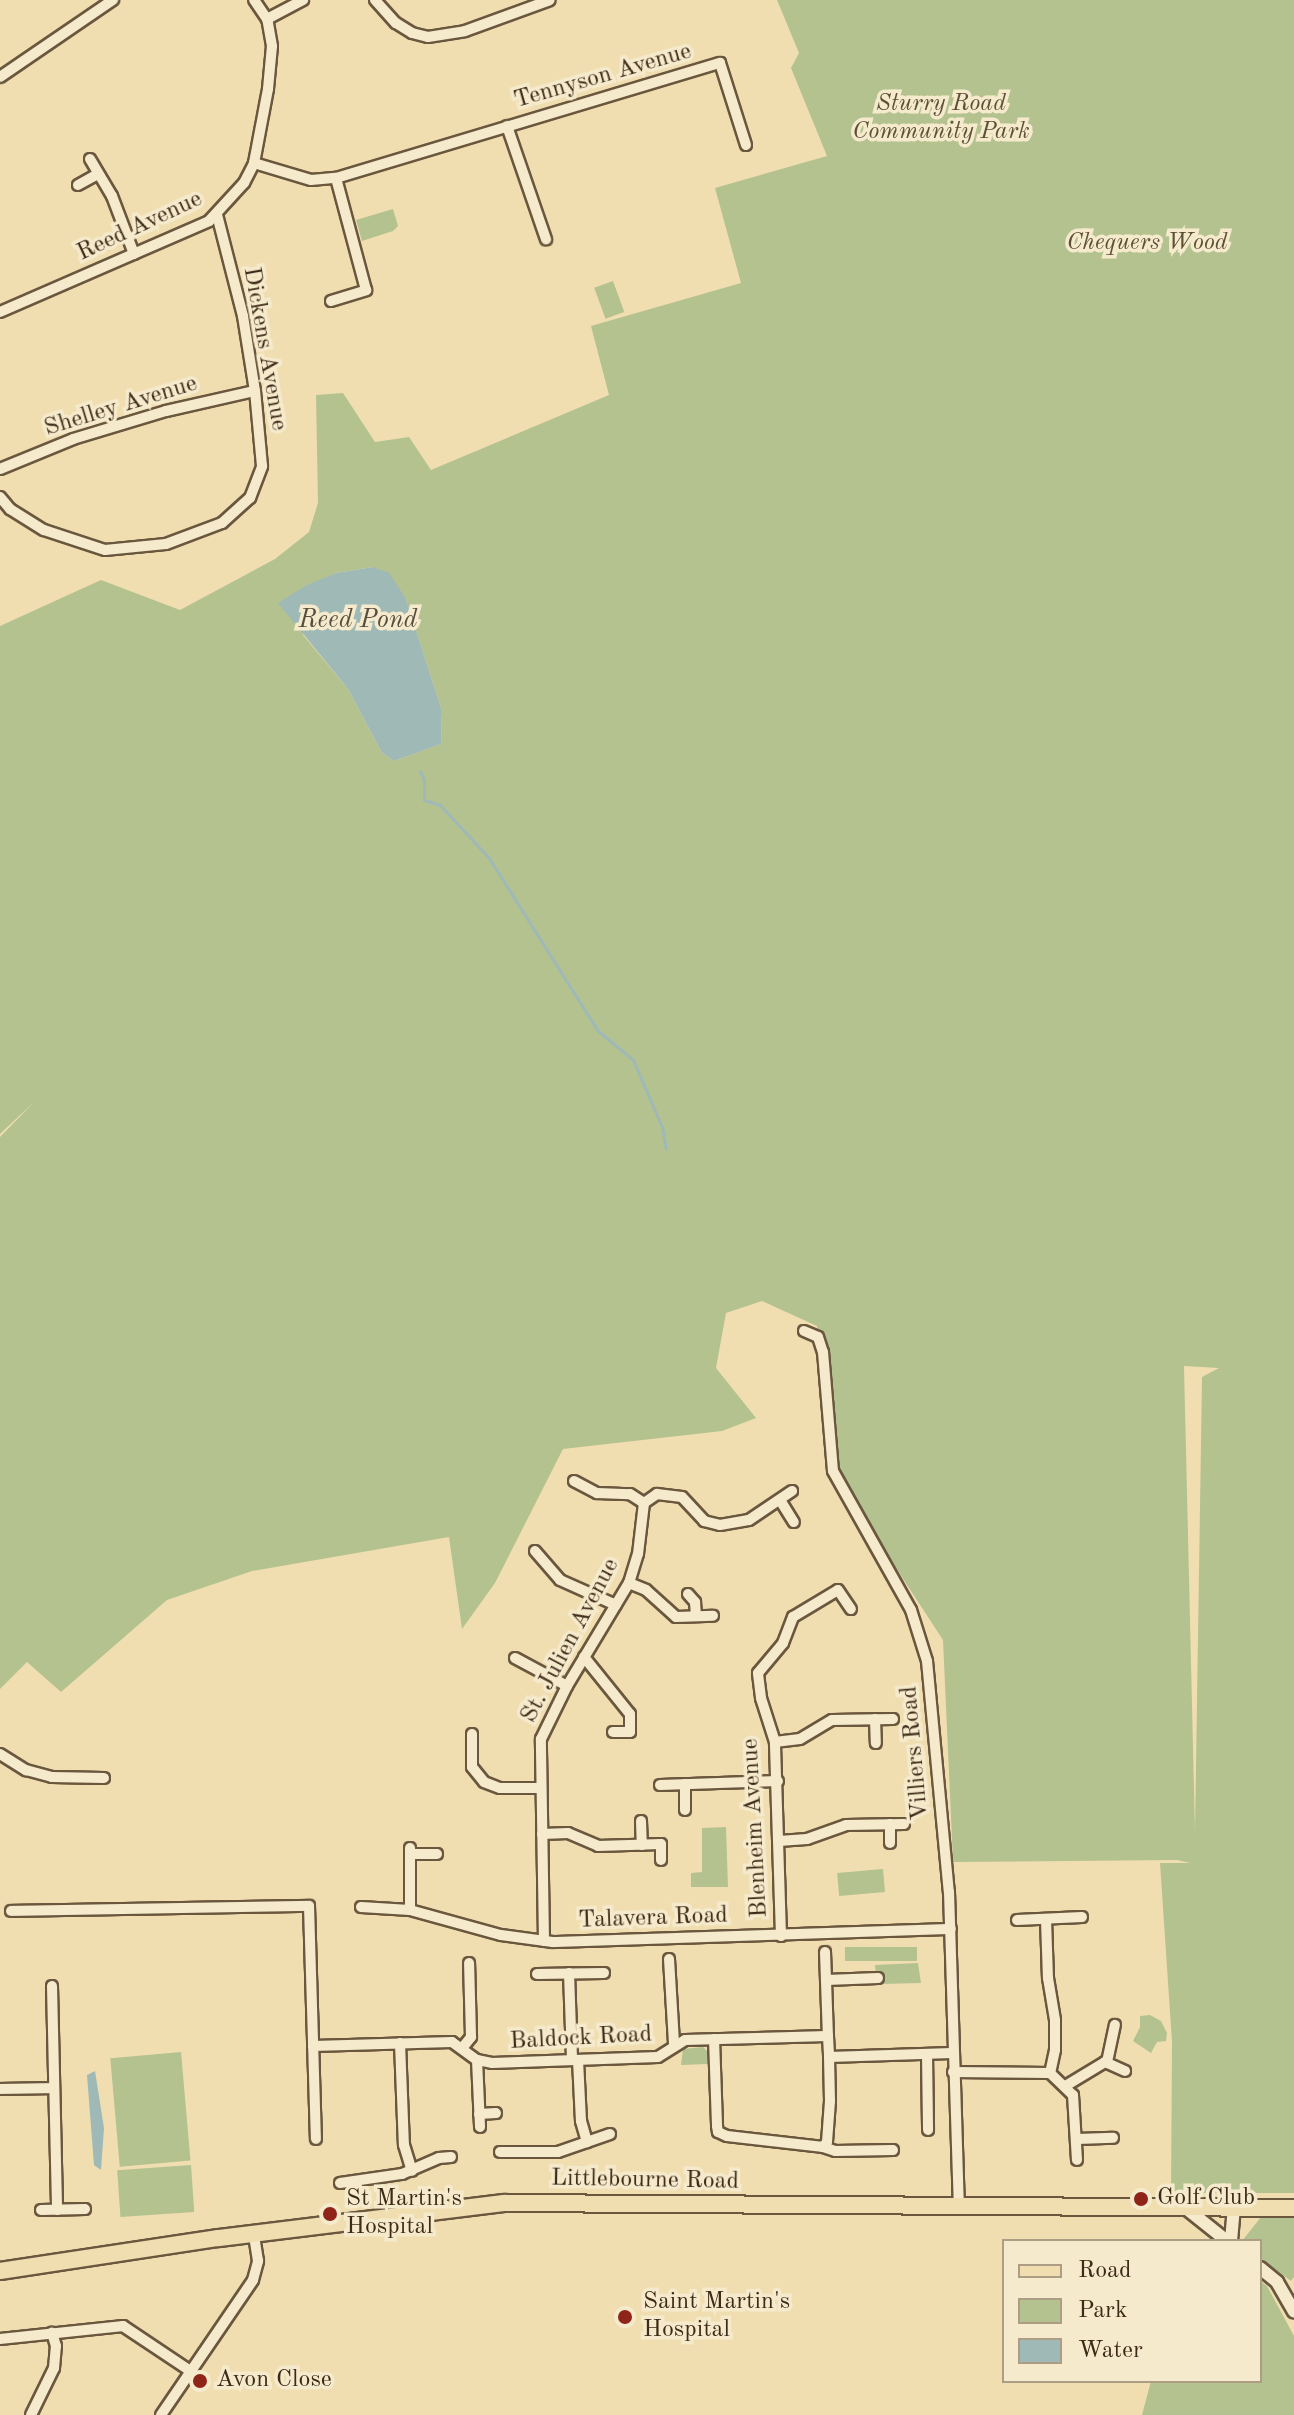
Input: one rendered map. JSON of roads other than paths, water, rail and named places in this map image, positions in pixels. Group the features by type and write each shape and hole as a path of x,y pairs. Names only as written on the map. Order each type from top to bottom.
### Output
{"main road":[{"name":"Littlebourne Road","path":"0,2271 504,2203 737,2207 1294,2208"}],"street":[{"path":"0,77 113,0"},
{"name":"Reed Avenue","path":"0,312 217,215 244,183 254,163 268,89 272,46 267,19 254,0"},
{"path":"267,19 303,0"},
{"path":"375,0 396,23 412,33 443,37 550,0"},
{"name":"Tennyson Avenue","path":"254,163 311,180 336,178 720,63 746,145"},
{"name":"Tennyson Avenue","path":"507,126 546,239"},
{"path":"90,159 112,196 134,254"},
{"path":"78,185 98,174"},
{"path":"331,301 366,290 336,178"},
{"name":"Dickens Avenue","path":"0,497 10,509 44,530 105,550 166,544 222,523 250,498 262,466 255,391 243,316 217,215"},
{"name":"Shelley Avenue","path":"0,469 85,435 166,411 255,391"},
{"name":"Villiers Road","path":"804,1331 818,1337 823,1352 833,1471 920,1633 927,1661 951,1929 952,2053 959,2205"},
{"path":"574,1481 597,1493 630,1494 644,1503 657,1494 682,1497 704,1521 720,1525 749,1520 792,1491"},
{"path":"780,1500 794,1522"},
{"name":"St. Julien Avenue","path":"544,1941 541,1739 567,1686 629,1583 638,1554 644,1503"},
{"path":"535,1551 560,1580 616,1605"},
{"path":"629,1583 655,1597 669,1614 713,1616"},
{"name":"Blenheim Avenue","path":"781,1936 775,1742 761,1698 758,1673 783,1643 793,1617 838,1590 851,1609"},
{"path":"688,1594 695,1602 696,1616"},
{"path":"584,1657 630,1714 630,1732 613,1732"},
{"path":"515,1658 567,1686"},
{"path":"875,1719 876,1743"},
{"path":"775,1742 800,1739 832,1720 893,1719"},
{"path":"472,1734 472,1767 484,1782 500,1788 541,1788"},
{"path":"0,1754 26,1770 52,1777 104,1778"},
{"path":"660,1785 778,1781"},
{"path":"685,1784 685,1810"},
{"path":"641,1821 642,1845"},
{"path":"890,1824 890,1843"},
{"path":"779,1841 807,1839 836,1826 904,1824"},
{"path":"542,1834 568,1833 598,1846 661,1844 661,1860"},
{"path":"410,1910 410,1851 437,1854"},
{"path":"11,1911 309,1906 316,2139"},
{"name":"Talavera Road","path":"361,1907 410,1910 501,1935 544,1941 951,1929"},
{"path":"1017,1920 1082,1917"},
{"path":"1046,1919 1048,1978 1055,2020 1055,2050 1050,2073"},
{"path":"823,2147 827,2142 830,2105 825,1952"},
{"path":"669,1959 674,2044"},
{"path":"313,2046 445,2042 463,2047 471,2037 469,1963"},
{"path":"569,1973 581,2121 587,2142"},
{"path":"537,1974 604,1973"},
{"path":"826,1980 878,1978"},
{"path":"52,1986 57,2210"},
{"path":"1107,2062 1115,2025"},
{"name":"Baldock Road","path":"463,2047 477,2060 575,2060 658,2057 667,2054 674,2044 685,2040 828,2036"},
{"path":"714,2039 720,2133 835,2151 893,2150"},
{"path":"400,2043 404,2145 412,2171"},
{"path":"829,2057 952,2053"},
{"path":"927,2054 928,2130"},
{"path":"477,2060 480,2127"},
{"path":"1067,2085 1092,2067 1107,2062 1125,2071"},
{"path":"953,2072 1050,2073 1067,2085 1075,2104 1077,2160"},
{"path":"0,2089 53,2088"},
{"path":"479,2114 496,2113"},
{"path":"500,2152 558,2152 610,2134"},
{"path":"1077,2139 1113,2138"},
{"path":"340,2183 412,2171 439,2158 451,2157"},
{"path":"41,2210 85,2209"},
{"path":"1187,2209 1226,2239"},
{"path":"1229,2239 1234,2209"},
{"path":"161,2415 253,2280 258,2261 254,2235"},
{"path":"1262,2270 1277,2282 1294,2311"},
{"path":"0,2339 123,2326 189,2370"},
{"path":"36,2414 54,2368 56,2346 52,2333"}],"water":[{"name":"Reed Pond","path":"373,567 389,573 406,599 442,711 441,744 394,761 382,753 348,689 278,603 307,585 336,573"},
{"path":"95,2071 104,2128 101,2170 94,2165 87,2075"}],"waterway":[{"path":"420,771 424,780 424,800 440,805 489,858 598,1031 633,1060 662,1127 666,1149"}],"place":[{"name":"Golf Club","path":"1141,2199"},
{"name":"St Martin's Hospital","path":"330,2214"},
{"name":"Saint Martin's Hospital","path":"625,2317"},
{"name":"Avon Close","path":"200,2381"}],"park label":[{"name":"Sturry Road Community Park","path":"941,119"},
{"name":"Chequers Wood","path":"1147,244"}]}
